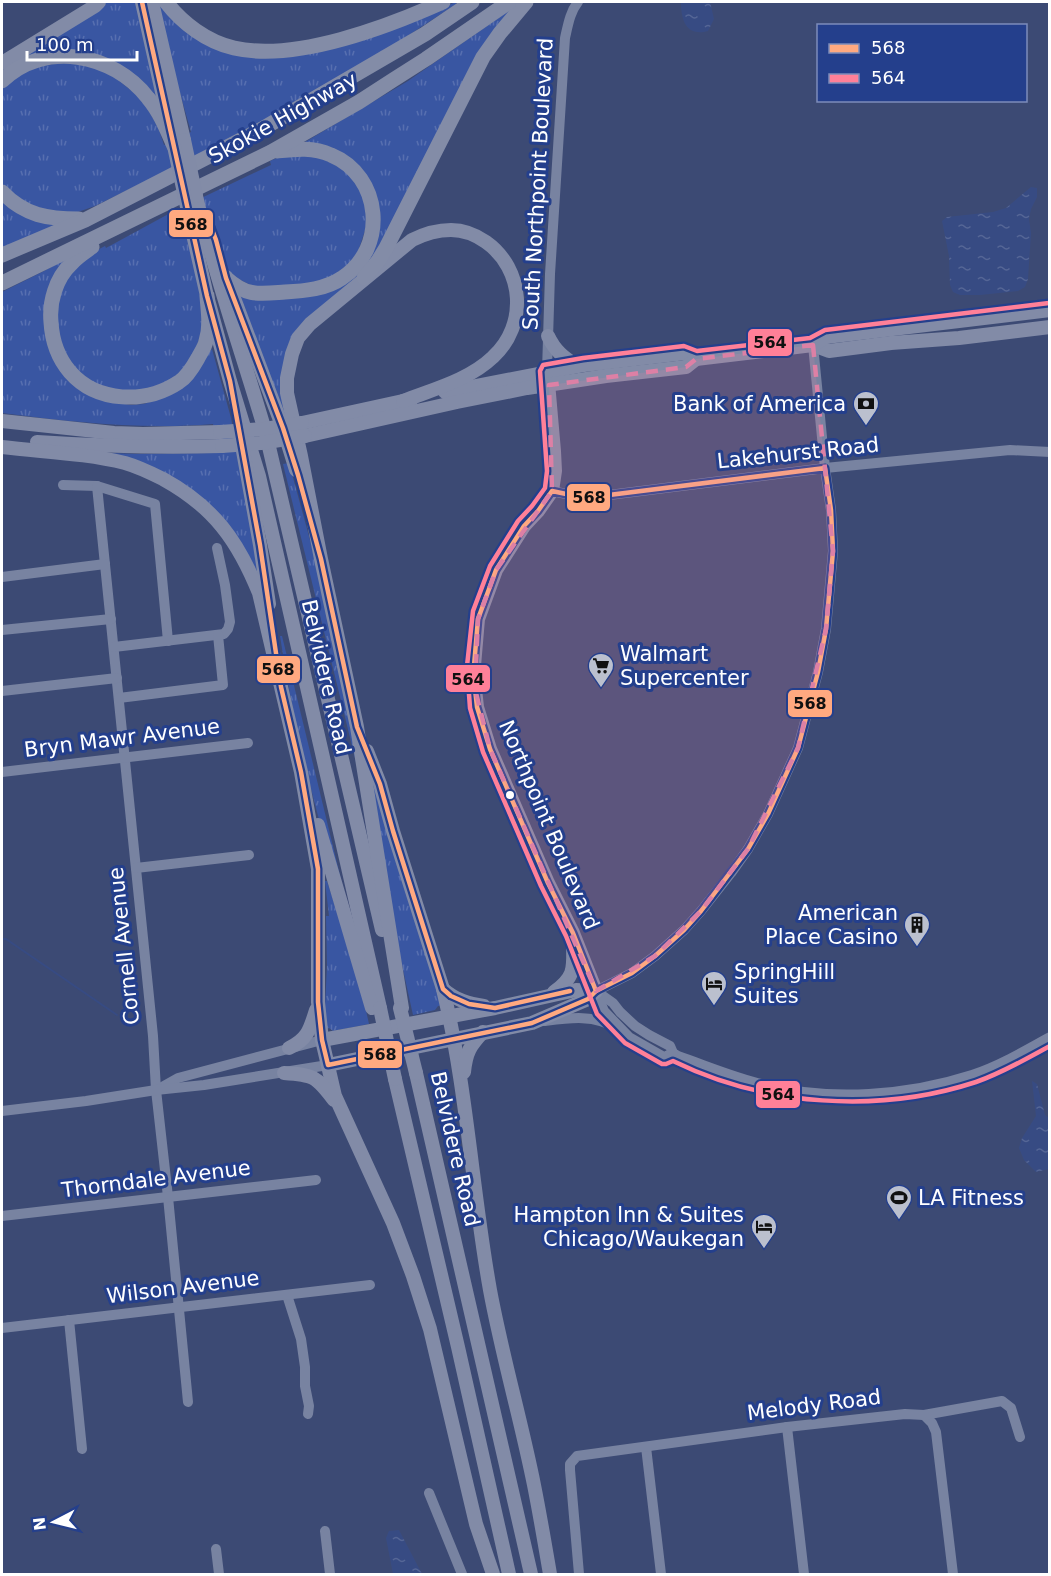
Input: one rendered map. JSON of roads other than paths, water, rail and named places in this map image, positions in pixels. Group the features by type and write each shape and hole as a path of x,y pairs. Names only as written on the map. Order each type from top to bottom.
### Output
{"highway":[{"path":"166,2 175,13 212,40 234,48 269,51 342,39 407,18 443,2"},
{"name":"Skokie Highway","path":"2,255 85,220 262,129 424,34 472,2"},
{"name":"Skokie Highway","path":"2,283 271,152 393,80 509,2"},
{"path":"364,278 386,248 483,57 526,2"},
{"path":"2,81 21,66 54,57 74,56 111,66 129,78 148,97 179,143"},
{"path":"226,278 237,287 252,293 313,289 343,278 357,264 368,247 374,226 373,207 366,187 353,169 338,158 321,151 299,149 271,152"},
{"path":"2,192 9,200 36,215 85,220"},
{"path":"119,227 70,264 57,284 50,311 52,337 58,354 70,372 84,384 116,396 143,397 159,393 180,382 192,368 206,342 210,322 207,296"}],"main road":[{"path":"2,63 99,2"},
{"name":"Belvidere Road","path":"141,2 199,218 266,434 531,1575"},
{"name":"Belvidere Road","path":"152,2 179,143 196,196 207,296 259,476 377,1009 510,1575"},
{"path":"199,218 216,240 226,278 283,428 321,559"},
{"path":"304,430 403,401 451,383 481,367 494,356 505,344 513,328 517,307 514,278 500,254 481,239 468,233 452,230 426,233 412,240 310,324 298,338 288,369 287,393 357,727 401,1008"},
{"path":"403,401 548,378 622,374 686,367 696,359 813,345 826,337 1050,310"},
{"path":"813,345 829,351 1050,327"},
{"path":"548,336 560,354 577,366"},
{"path":"2,440 171,448 265,429 304,430 457,402 548,378 577,366 685,353 696,359"},
{"path":"548,378 555,471 552,491"},
{"path":"230,381 260,546 281,687"},
{"path":"2,421 114,433 221,439"},
{"path":"2,447 107,459 152,473 193,498 216,519 233,540 249,569 259,593 301,772 318,869 318,1002 322,1040 335,1096 393,1223 413,1276 430,1329 476,1524 493,1575"},
{"name":"Northpoint Boulevard","path":"552,491 524,526 496,570 478,619 474,680 477,707 490,749 548,883 573,933 596,991"},
{"path":"357,727 380,784 450,1016 463,1092 490,1292 534,1485 550,1575"},
{"path":"301,772 377,1009"},
{"path":"548,996 566,984 573,972 573,933"},
{"path":"443,989 451,996 469,1004 495,1008"},
{"path":"322,1040 495,1008 576,990 596,991"},
{"path":"328,1065 532,1023 588,999 596,991"},
{"path":"289,1048 299,1043 310,1029 318,1002"},
{"path":"463,1092 468,1051 483,1032"},
{"path":"284,1073 308,1076 318,1080 340,1108"}],"street":[{"name":"South Northpoint Boulevard","path":"548,378 550,274 565,38 573,7 578,2"},
{"path":"596,991 632,973 655,956 701,911 748,849 768,814 795,757 818,672 826,629 833,551 831,510 813,345"},
{"name":"Lakehurst Road","path":"552,491 585,498 825,468 1010,450 1050,452"},
{"path":"63,485 97,486 155,504 168,641"},
{"name":"Cornell Avenue","path":"97,486 188,1402"},
{"path":"114,647 224,634 230,622 225,585 216,548"},
{"path":"2,577 105,564"},
{"path":"2,630 111,619"},
{"path":"119,698 223,684 218,635"},
{"path":"2,691 117,678"},
{"name":"Bryn Mawr Avenue","path":"2,772 248,743"},
{"path":"136,868 249,855"},
{"path":"596,991 604,1011 629,1037"},
{"path":"596,991 614,1003 635,1026 670,1046 673,1053 734,1077 807,1092 851,1094 904,1090 941,1083 973,1075 1020,1054 1050,1037"},
{"path":"532,1023 582,1017 613,1026 664,1057 673,1053"},
{"path":"156,1090 178,1078 322,1040"},
{"path":"2,1112 204,1085 328,1065"},
{"name":"Thorndale Avenue","path":"2,1216 316,1180"},
{"name":"Wilson Avenue","path":"2,1328 370,1286"},
{"path":"287,1295 301,1339 308,1414"},
{"path":"69,1320 82,1449"},
{"name":"Melody Road","path":"579,1575 570,1464 577,1456 787,1427 924,1414 1002,1401 1011,1408 1020,1437"},
{"path":"924,1414 936,1432 952,1575"},
{"path":"787,1427 804,1575"},
{"path":"646,1447 661,1575"},
{"path":"429,1493 462,1575"},
{"path":"325,1532 330,1575"},
{"path":"216,1550 219,1575"}],"water":[{"path":"681,2 710,2 714,19 708,31 694,32 686,26"},
{"path":"1031,187 1037,188 1037,197 1029,219 1031,233 1028,279 1025,287 1018,291 980,295 960,295 953,292 950,285 949,256 942,221 947,217 993,212 1006,208"},
{"path":"1032,1081 1037,1084 1045,1115 1050,1119 1049,1169 1036,1172 1024,1160 1019,1148 1022,1138 1036,1116"},
{"path":"399,1530 422,1574 393,1574 386,1538 389,1531"}],"waterway":[{"path":"2,939 6,939 117,1015"}],"place":[{"name":"Bank of America","path":"866,427"},
{"name":"Walmart Supercenter","path":"601,689"},
{"name":"American Place Casino","path":"917,948"},
{"name":"SpringHill Suites","path":"714,1007"},
{"name":"LA Fitness","path":"899,1221"},
{"name":"Hampton Inn & Suites Chicago/Waukegan","path":"764,1250"}]}
